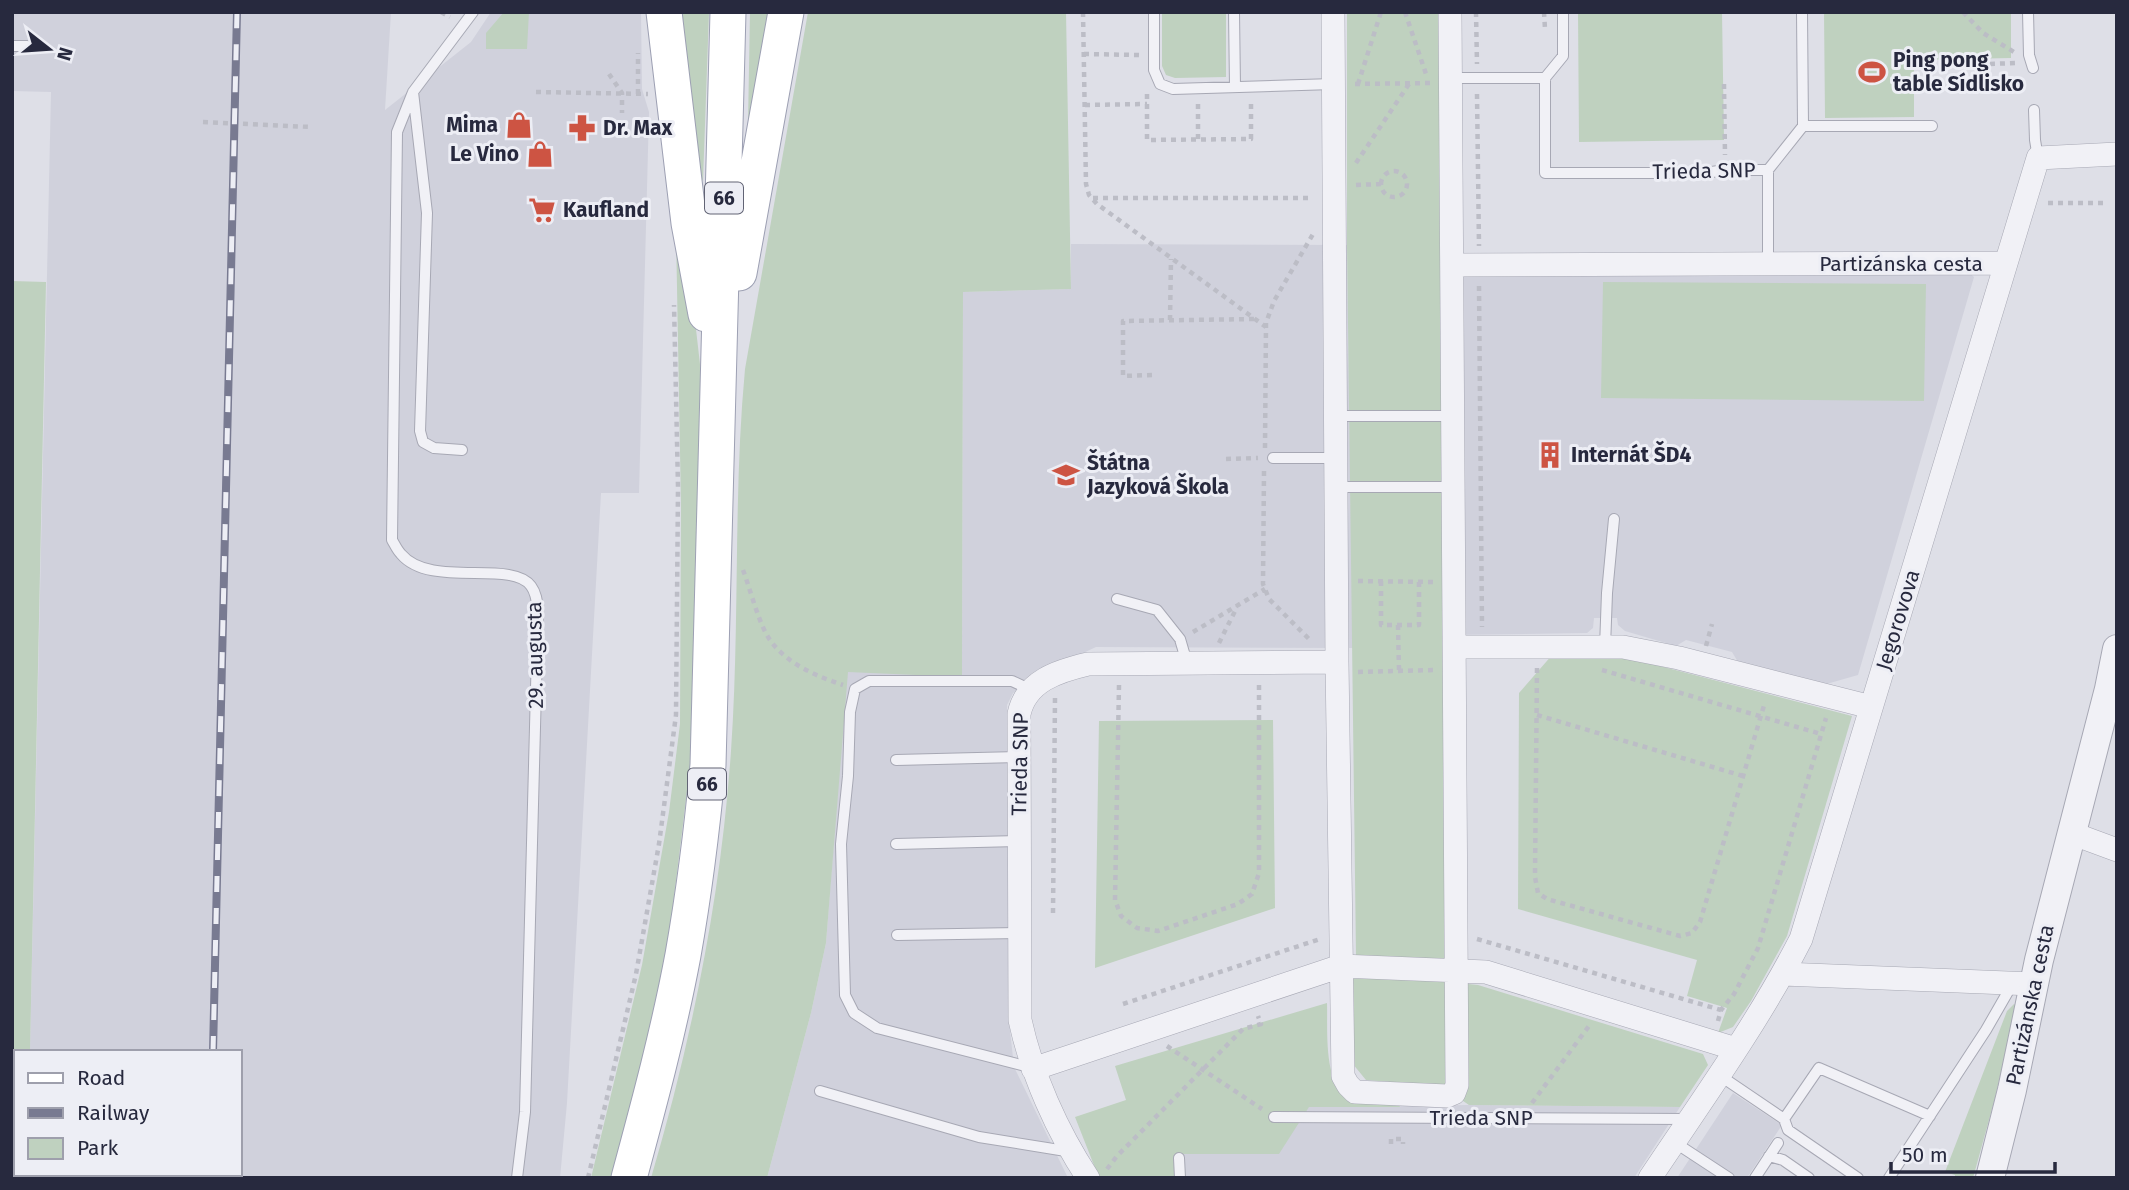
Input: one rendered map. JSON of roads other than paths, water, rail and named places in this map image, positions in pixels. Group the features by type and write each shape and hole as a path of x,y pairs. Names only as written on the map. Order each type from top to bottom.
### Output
{"main road":[{"path":"664,12 689,223 719,383"},
{"name":"66","path":"629,1178 683,956 703,817 711,714 728,12"},
{"path":"719,383 786,12"}],"street":[{"name":"Trieda SNP","path":"1333,12 1333,85 1323,197 1336,416 1331,665 1343,1076 1354,1091 1447,1096 1454,1093 1457,1085 1452,265 1444,82 1450,12"},
{"path":"2038,158 2117,154"},
{"name":"Partizánska cesta","path":"1768,264 2007,263 2038,158"},
{"name":"Jegorovova","path":"1650,1178 1783,974 1801,939 2007,263"},
{"path":"1452,265 1768,264"},
{"path":"1455,658 1479,647 1541,660 1605,647 1623,647 1679,658 1871,707"},
{"name":"Partizánska cesta","path":"1990,1178 2012,1090 2023,983 2071,833 2117,649"},
{"name":"Trieda SNP","path":"1088,1178 1072,1152 1033,1069 1020,1020 1019,714 1022,700 1030,690 1054,675 1088,664 1259,662 1331,665"},
{"path":"2071,833 2117,850"},
{"path":"1033,1069 1341,966 1456,959 1486,971 1735,1049"},
{"path":"1783,974 2023,983"}],"lane":[{"name":"29. augusta","path":"472,12 413,92 397,132 392,540 402,556 423,569 499,574 518,578 530,584 536,596 538,612 525,1112 517,1178"},
{"path":"1154,12 1154,70 1160,84 1173,89 1333,85"},
{"path":"1234,12 1236,87"},
{"path":"1444,82 1477,78 1545,78 1563,56 1563,12"},
{"path":"1768,170 1803,127 1802,12"},
{"path":"2028,12 2029,55 2033,65"},
{"path":"12,46 27,46"},
{"name":"Trieda SNP","path":"1545,78 1545,173 1705,173 1768,170 1768,264"},
{"path":"413,92 427,213 420,431 423,442 434,448 461,450"},
{"name":"Partizánska cesta","path":"2034,110 2038,158"},
{"path":"1803,127 1932,126"},
{"path":"1336,416 1453,416"},
{"path":"1269,458 1336,458"},
{"path":"1336,487 1454,486"},
{"path":"1605,647 1614,520"},
{"path":"1117,599 1157,610 1198,663"},
{"path":"1030,690 1012,681 869,681 855,689 850,712 848,776 841,844 845,995 854,1013 877,1028 1033,1069"},
{"path":"896,760 1019,757"},
{"path":"896,844 1019,841"},
{"path":"897,935 1020,933"},
{"path":"1889,1178 1990,1023 2023,983"},
{"path":"1784,1119 1819,1068 1930,1116"},
{"path":"1718,1074 1784,1119 1788,1130 1858,1178"},
{"path":"820,1091 979,1137 1072,1152"},
{"name":"Trieda SNP","path":"1274,1117 1688,1119"},
{"path":"1674,1142 1729,1178"},
{"path":"1755,1178 1778,1143"},
{"path":"1769,1156 1783,1160 1809,1178"},
{"path":"1179,1158 1180,1178"}],"railway":[{"path":"213,1050 237,12"},
{"path":"12,1122 14,1133"}],"place":[{"name":"Ping pong table Sídlisko","path":"1872,72"},
{"name":"Mima","path":"519,125"},
{"name":"Dr. Max","path":"582,128"},
{"name":"Le Vino","path":"540,154"},
{"name":"Kaufland","path":"542,210"},
{"name":"Internát ŠD4","path":"1550,455"},
{"name":"Štátna Jazyková Škola","path":"1066,475"}]}
